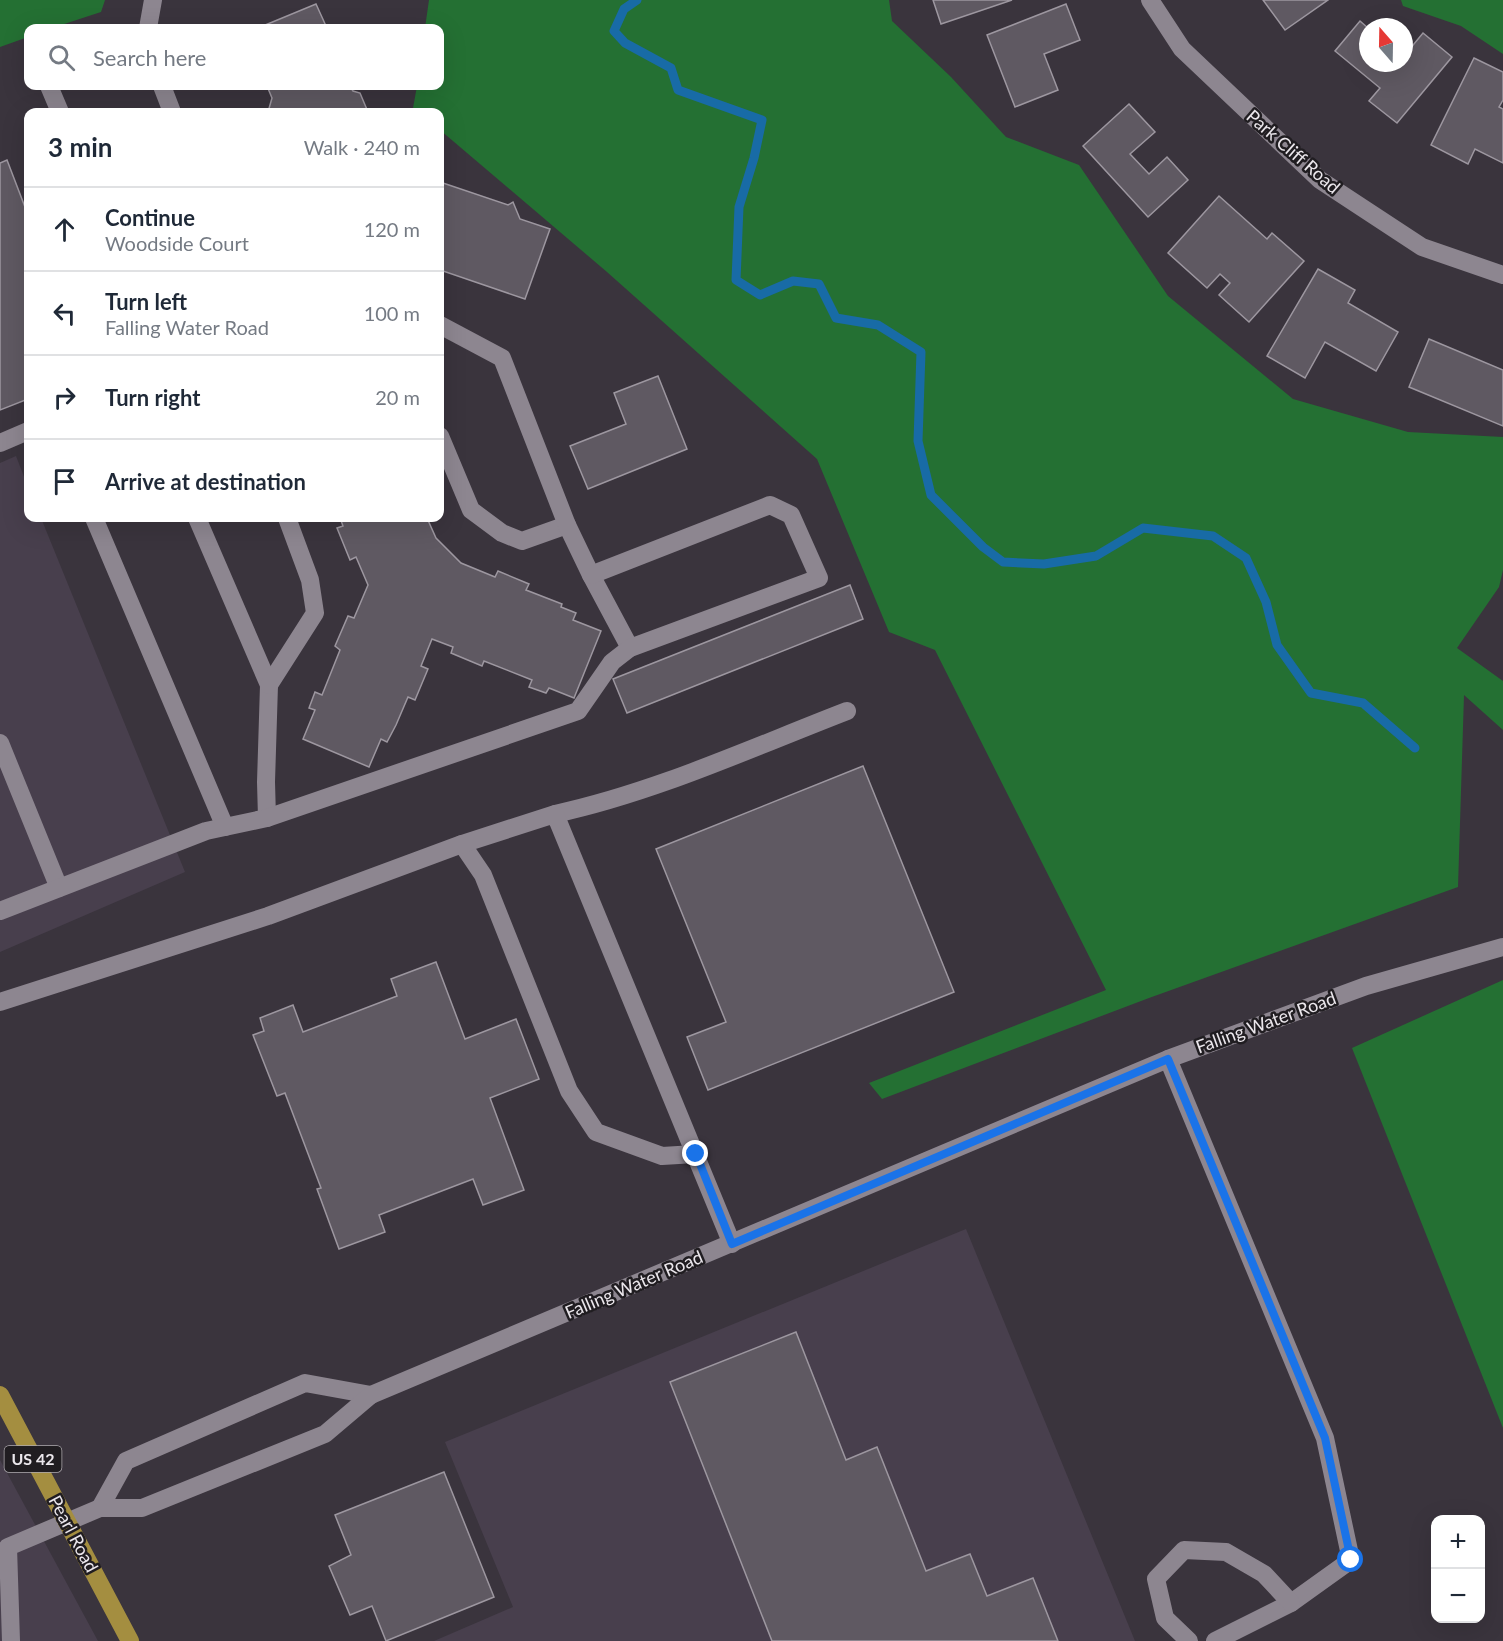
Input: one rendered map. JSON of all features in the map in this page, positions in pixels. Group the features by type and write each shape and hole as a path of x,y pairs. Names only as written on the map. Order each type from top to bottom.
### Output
{"main road":[{"name":"Pearl Road","path":"2,1402 130,1641"}],"street":[{"path":"149,24 153,0"},
{"name":"Park Cliff Road","path":"1150,0 1182,49 1320,180 1422,247 1503,275"},
{"path":"51,90 58,108"},
{"path":"164,90 170,108"},
{"path":"444,327 502,358 567,525 630,648"},
{"path":"0,443 24,433"},
{"path":"444,446 471,510 501,533 522,541 567,525"},
{"path":"0,911 206,831 267,819 578,711 612,662 630,648 819,578 791,515 770,505 591,575"},
{"path":"96,522 225,827"},
{"path":"199,522 269,685 267,819"},
{"path":"269,685 315,613 310,580 288,522"},
{"path":"0,1002 64,979 268,916 462,844 555,814 599,804 658,785 847,711"},
{"path":"0,743 59,888"},
{"path":"555,814 732,1244"},
{"path":"462,844 483,875 569,1091 596,1132 662,1156 696,1154"},
{"name":"Falling Water Road","path":"4,1547 100,1508 142,1508 325,1434 371,1395 1168,1059 1366,986 1503,947"},
{"path":"1168,1059 1325,1438 1351,1560 1291,1603 1215,1641"},
{"path":"100,1508 126,1461 305,1383 371,1395"},
{"path":"4,1547 11,1641"},
{"path":"1189,1641 1165,1618 1156,1579 1184,1550 1226,1552 1264,1574 1291,1603"}],"shaded area":[{"path":"16,456 24,477 24,522 43,522 185,872 0,952 0,463"},
{"path":"966,1229 1135,1641 434,1641 513,1607 445,1442"},
{"path":"0,1460 98,1641 0,1641"}],"green space":[{"path":"0,0 105,0 101,12 64,24 24,24 24,38 0,47"},
{"path":"429,0 889,0 892,21 951,77 1006,137 1079,165 1168,296 1293,399 1408,432 1503,437 1503,570 1499,587 1457,648 1503,681 1503,730 1464,695 1458,887 1149,998 882,1099 869,1083 1106,990 935,650 889,632 817,459 607,272 444,133 444,108 413,108 416,90 444,90 444,24 426,24"},
{"path":"1401,0 1503,0 1503,54 1461,26 1403,6"},
{"path":"1503,980 1503,1428 1352,1048"}],"building":[{"path":"933,0 1012,0 941,24"},
{"path":"1263,0 1328,0 1285,30"},
{"path":"316,4 325,24 268,24"},
{"path":"1066,4 1080,40 1044,54 1058,90 1015,107 987,35"},
{"path":"1359,22 1359,71 1335,51"},
{"path":"1423,33 1452,57 1397,123 1369,101 1380,88 1361,72 1413,72 1413,45"},
{"path":"1474,58 1503,72 1503,100 1499,107 1503,109 1503,163 1475,149 1468,164 1431,145"},
{"path":"269,90 352,90 360,93 366,108 269,108 272,98"},
{"path":"1129,104 1155,132 1130,154 1149,174 1167,157 1188,180 1148,217 1083,146"},
{"path":"7,160 24,205 24,401 0,410 0,163"},
{"path":"444,183 508,205 513,202 520,219 550,229 525,299 444,271"},
{"path":"1219,196 1267,239 1272,233 1304,261 1249,322 1219,295 1230,283 1220,274 1207,288 1168,253"},
{"path":"1318,269 1355,290 1348,303 1398,332 1376,371 1325,342 1305,378 1267,356"},
{"path":"1429,339 1503,370 1503,426 1409,387"},
{"path":"658,376 687,449 588,489 570,446 626,424 614,393"},
{"path":"342,522 429,522 436,538 461,563 495,577 498,571 529,584 526,590 562,604 561,607 576,613 573,620 601,631 574,698 549,688 546,693 529,687 532,680 484,661 482,666 451,653 453,647 432,639 421,666 428,669 415,700 408,697 387,742 381,739 369,767 303,739 315,710 309,708 315,692 322,695 340,650 335,646 348,616 354,618 368,585 356,557 350,560 337,528 343,526"},
{"path":"850,585 863,619 627,713 613,679"},
{"path":"863,766 954,992 708,1090 687,1037 726,1022 656,849"},
{"path":"436,962 465,1039 516,1019 539,1079 490,1098 524,1190 483,1205 473,1179 379,1215 385,1232 339,1249 317,1189 321,1188 285,1093 277,1096 253,1035 264,1031 260,1018 293,1005 303,1032 397,996 391,979"},
{"path":"796,1332 846,1460 877,1447 926,1571 970,1554 987,1596 1033,1578 1058,1641 772,1641 670,1382"},
{"path":"444,1472 494,1597 386,1641 372,1606 350,1615 329,1566 351,1555 335,1515"}],"waterway":[{"path":"637,0 624,9 614,31 625,43 671,68 678,90 762,120 754,158 739,207 736,280 760,295 793,281 819,284 836,318 878,325 921,352 918,441 931,495 983,547 1003,562 1044,564 1096,556 1143,528 1213,536 1246,558 1266,602 1277,645 1311,693 1363,703 1415,748"}],"route":[{"path":"696,1154 732,1244 1168,1059 1325,1438 1351,1560"}]}
